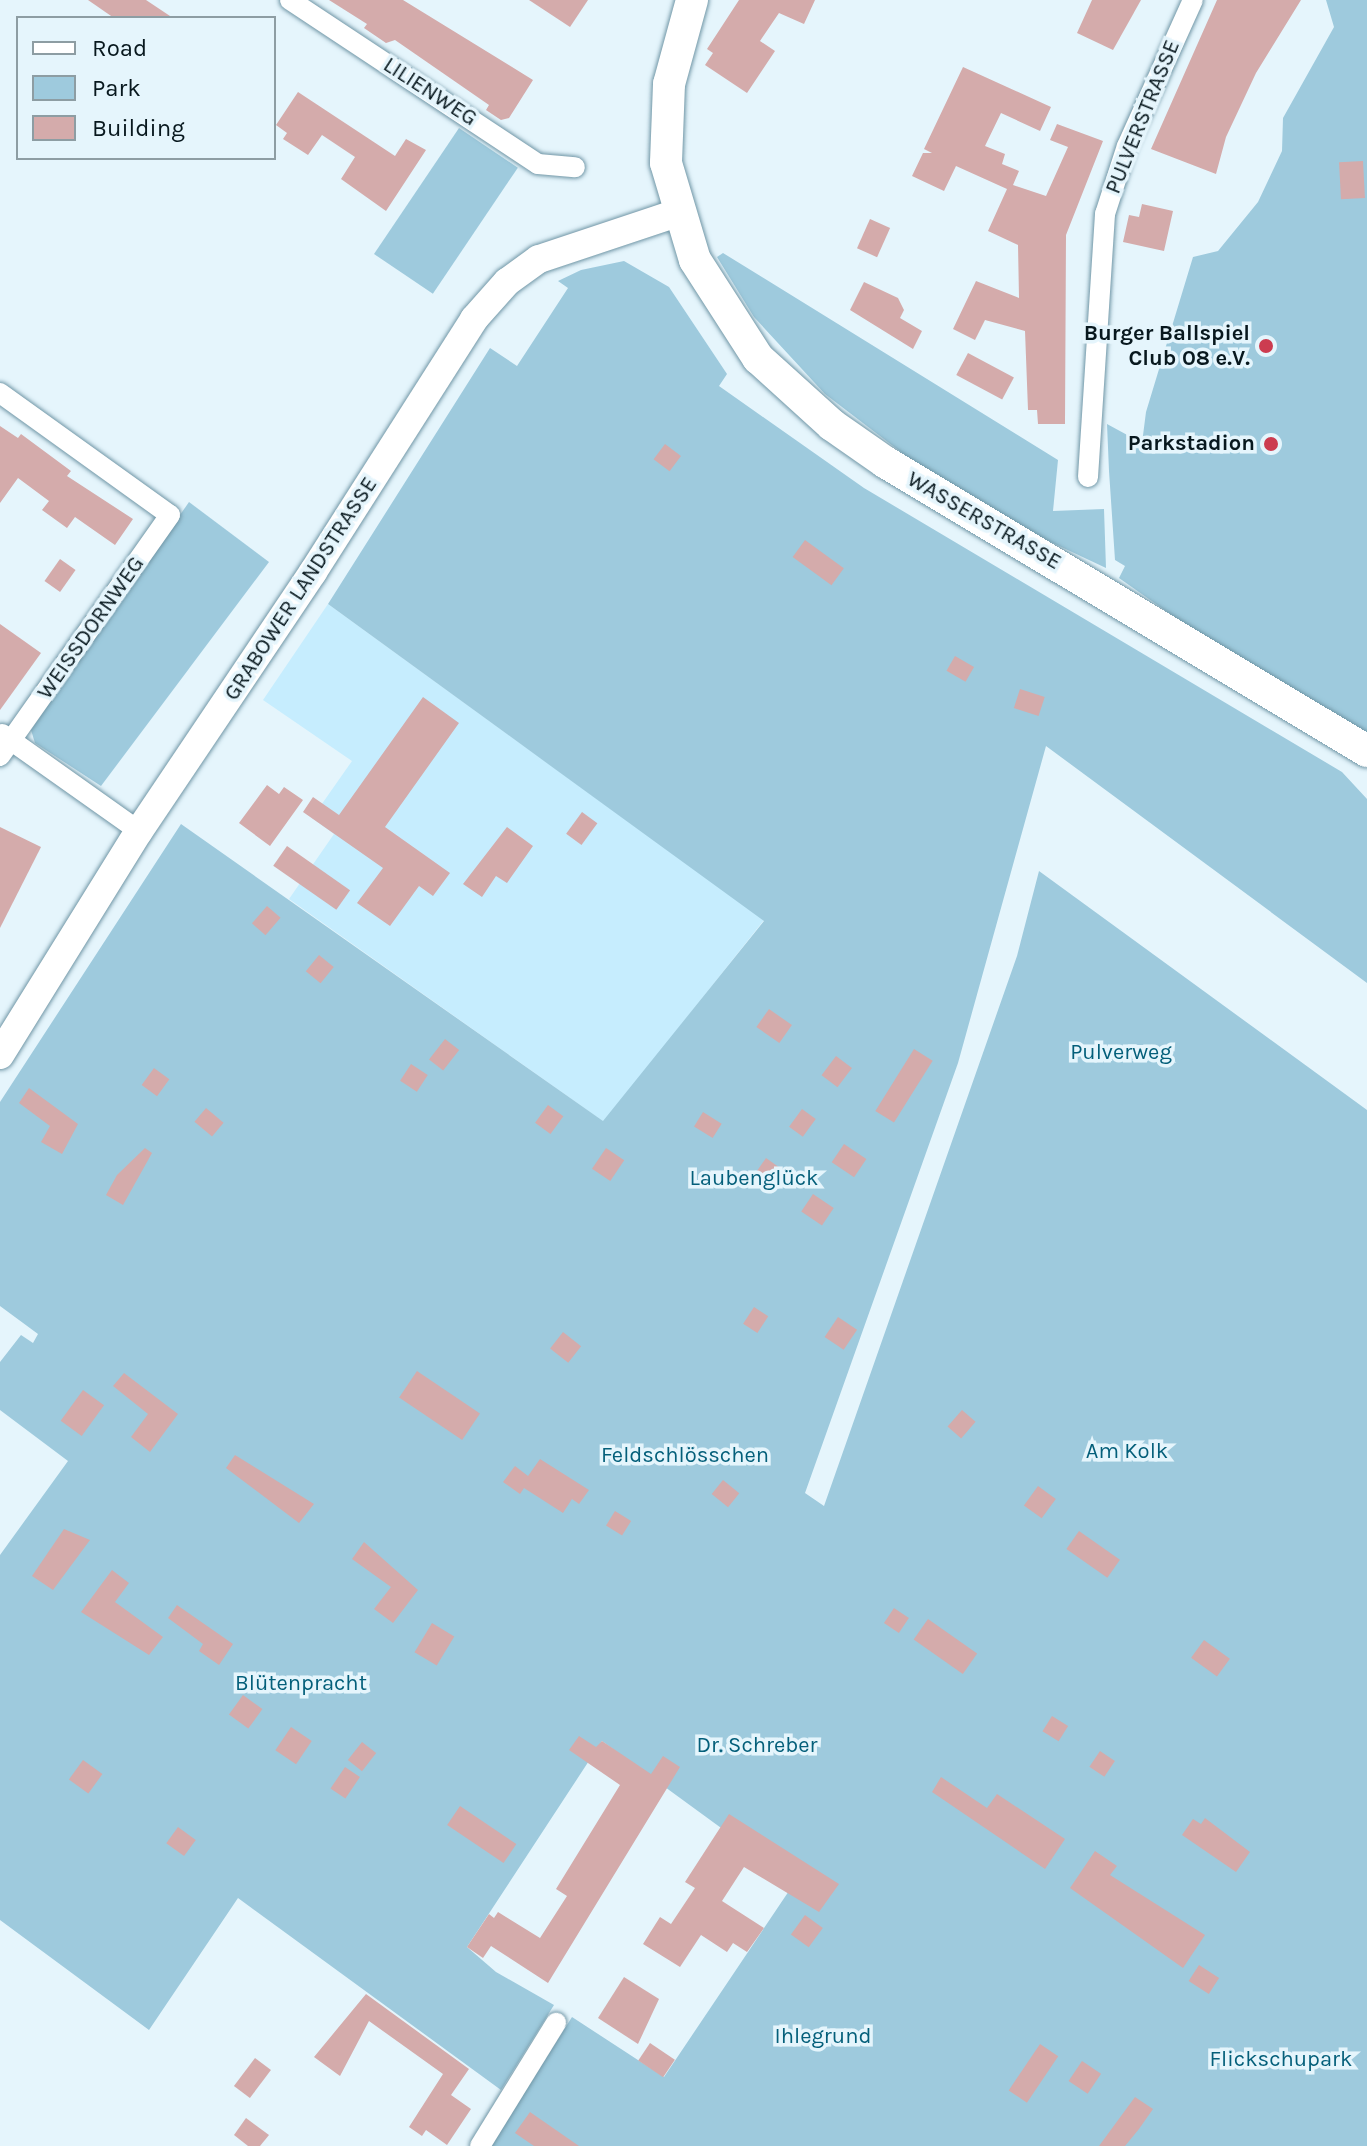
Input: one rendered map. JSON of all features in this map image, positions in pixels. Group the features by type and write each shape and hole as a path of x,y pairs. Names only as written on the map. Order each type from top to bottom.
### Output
{"main road":[{"name":"WASSERSTRASSE","path":"692,0 675,55 666,132 666,163 677,213 701,271 758,358 832,425 940,497 1367,751"},
{"name":"GRABOWER LANDSTRASSE","path":"0,1055 139,831 489,299 523,269 556,250 677,213"}],"street":[{"name":"LILIENWEG","path":"290,0 538,164 575,167"},
{"name":"PULVERSTRASSE","path":"1088,477 1105,214 1127,146 1193,0"},
{"name":"WEISSDORNWEG","path":"0,393 170,515 3,743"},
{"path":"3,743 139,831"},
{"path":"480,2146 556,2023"}],"shaded area":[{"path":"328,604 764,920 604,1122 289,899 334,834 312,818 352,761 263,700"}],"green space":[{"name":"Burger Ballspiel Club 08 e.V.","path":"1326,0 1367,0 1367,737 1203,637 1119,578 1125,566 1115,560 1109,471 1107,424 1142,443 1146,412 1193,257 1218,251 1258,202 1282,151 1283,118 1334,27"},
{"path":"459,128 518,168 433,294 374,254"},
{"path":"723,253 1058,460 1053,511 1104,509 1106,568 1021,528 918,465 825,394 754,317 717,257"},
{"path":"624,261 669,287 727,374 719,386 864,488 1342,772 1367,799 1367,983 1046,746 958,1063 805,1493 824,1506 1017,956 1039,871 1367,1110 1367,2146 491,2146 572,2017 664,2077 795,1882 602,1741 467,1947 496,1972 554,2005 501,2090 238,1898 149,2030 0,1920 0,1555 68,1461 0,1410 0,1362 21,1335 33,1343 38,1334 0,1306 0,1102 181,824 603,1121 764,921 328,604 490,348 517,366 568,288 558,281 581,270"},
{"path":"189,502 269,562 101,786 35,743 31,730"}],"building":[{"path":"88,0 146,0 170,16 111,16"},
{"path":"329,0 403,0 533,80 509,118 501,120 486,110 489,105 395,40 386,43 364,28 367,24"},
{"path":"529,0 588,0 570,27"},
{"path":"739,0 815,0 804,24 779,13 760,41 775,51 747,93 705,65 713,53 707,49"},
{"path":"1092,0 1141,0 1113,50 1077,33"},
{"path":"1217,0 1301,0 1256,73 1226,137 1216,174 1151,149"},
{"path":"963,67 1051,107 1040,131 1001,113 985,146 1005,154 1002,164 1019,171 1013,185 1046,196 1068,147 1050,140 1057,124 1103,141 1066,235 1065,424 1038,424 1037,410 1028,410 1025,331 985,320 975,340 953,329 976,281 1019,298 1018,245 988,231 1007,189 956,166 944,191 912,176 923,153 932,153 924,149"},
{"path":"298,92 395,156 406,139 426,150 386,211 341,179 355,157 322,135 308,155 283,139 287,133 276,125"},
{"path":"1363,161 1365,198 1341,199 1339,162"},
{"path":"1142,204 1173,211 1164,251 1123,242 1129,215 1139,217"},
{"path":"870,219 890,228 877,257 857,248"},
{"path":"864,282 898,298 904,310 900,318 922,331 913,349 850,310"},
{"path":"968,353 1014,377 1002,399 956,375"},
{"path":"0,426 18,438 21,434 71,471 67,476 133,519 115,545 75,517 67,528 42,510 49,501 18,478 0,503"},
{"path":"665,444 681,456 670,471 654,459"},
{"path":"805,540 844,568 831,585 793,557"},
{"path":"60,559 76,570 60,592 45,581"},
{"path":"0,624 41,653 0,710"},
{"path":"955,656 974,667 966,682 946,671"},
{"path":"1020,689 1045,697 1039,716 1014,708"},
{"path":"423,697 459,723 385,827 450,873 433,896 419,886 390,926 357,903 383,868 303,812 313,797 339,815"},
{"path":"267,785 279,794 284,787 303,800 270,846 239,823"},
{"path":"582,812 597,823 582,845 566,834"},
{"path":"0,827 41,847 0,928"},
{"path":"507,827 533,846 507,883 496,876 482,897 463,884"},
{"path":"287,846 350,890 336,910 273,866"},
{"path":"267,906 281,918 265,935 252,923"},
{"path":"319,955 334,967 321,983 306,971"},
{"path":"769,1009 792,1025 779,1043 756,1027"},
{"path":"445,1039 459,1050 443,1071 429,1059"},
{"path":"914,1049 933,1061 894,1123 875,1111"},
{"path":"836,1056 852,1068 838,1087 822,1075"},
{"path":"411,1064 428,1075 417,1092 400,1081"},
{"path":"154,1068 169,1079 157,1096 142,1085"},
{"path":"29,1088 78,1124 62,1154 41,1142 50,1126 19,1103"},
{"path":"548,1105 563,1116 550,1134 535,1123"},
{"path":"206,1108 224,1123 212,1137 194,1122"},
{"path":"802,1109 816,1119 803,1137 789,1127"},
{"path":"703,1112 722,1124 713,1138 694,1126"},
{"path":"844,1144 866,1159 854,1177 832,1162"},
{"path":"145,1148 152,1153 123,1205 106,1195 117,1175"},
{"path":"606,1148 624,1160 610,1181 592,1169"},
{"path":"766,1158 782,1169 768,1189 752,1178"},
{"path":"813,1194 834,1208 822,1225 801,1211"},
{"path":"754,1307 768,1316 757,1333 743,1324"},
{"path":"838,1317 857,1330 844,1350 825,1337"},
{"path":"563,1332 581,1346 568,1363 550,1349"},
{"path":"417,1371 480,1413 462,1440 399,1398"},
{"path":"124,1373 178,1414 150,1452 131,1437 148,1414 113,1386"},
{"path":"83,1390 104,1405 82,1436 61,1421"},
{"path":"962,1410 976,1422 961,1438 948,1427"},
{"path":"235,1455 314,1504 299,1523 226,1468"},
{"path":"540,1459 589,1490 579,1504 572,1499 563,1513 524,1488 520,1494 503,1482 515,1466 528,1476"},
{"path":"723,1480 739,1493 728,1507 712,1494"},
{"path":"1038,1486 1056,1499 1042,1518 1024,1505"},
{"path":"615,1511 631,1521 622,1535 606,1525"},
{"path":"64,1529 90,1540 53,1590 32,1576"},
{"path":"1079,1531 1120,1560 1107,1578 1066,1549"},
{"path":"364,1542 418,1590 393,1623 374,1609 391,1587 352,1559"},
{"path":"112,1570 129,1583 115,1602 163,1637 149,1655 81,1612"},
{"path":"177,1605 233,1644 219,1665 199,1651 203,1644 168,1618"},
{"path":"894,1608 909,1618 899,1633 884,1623"},
{"path":"928,1619 977,1653 963,1674 914,1639"},
{"path":"432,1623 454,1636 437,1666 414,1652"},
{"path":"1204,1640 1230,1659 1217,1677 1191,1658"},
{"path":"243,1695 262,1709 248,1729 229,1714"},
{"path":"1052,1716 1068,1726 1059,1741 1042,1731"},
{"path":"291,1727 312,1741 296,1764 275,1750"},
{"path":"579,1736 596,1747 602,1741 651,1774 663,1756 680,1767 548,1983 491,1946 483,1958 467,1947 489,1914 494,1918 498,1912 540,1938 567,1896 556,1889 620,1785 569,1750"},
{"path":"362,1742 376,1753 362,1771 348,1760"},
{"path":"1100,1751 1115,1761 1104,1777 1089,1767"},
{"path":"83,1760 102,1774 88,1794 69,1779"},
{"path":"345,1767 360,1777 345,1799 330,1789"},
{"path":"941,1777 987,1808 997,1794 1065,1839 1045,1869 932,1792"},
{"path":"460,1806 516,1844 504,1863 447,1825"},
{"path":"729,1814 839,1884 819,1912 744,1867 722,1901 764,1928 747,1952 733,1943 727,1952 701,1935 680,1967 643,1944 660,1917 671,1924 695,1888 685,1882"},
{"path":"1205,1818 1250,1852 1236,1872 1182,1835 1193,1819 1201,1824"},
{"path":"178,1827 196,1840 184,1856 166,1843"},
{"path":"1095,1851 1117,1866 1110,1875 1205,1935 1183,1968 1070,1888"},
{"path":"805,1915 823,1928 809,1947 791,1934"},
{"path":"1199,1965 1219,1978 1209,1994 1189,1981"},
{"path":"624,1977 659,1999 638,2044 598,2018"},
{"path":"366,1994 469,2069 451,2095 471,2109 447,2145 426,2130 422,2136 409,2127 443,2074 369,2021 340,2076 314,2057"},
{"path":"650,2043 675,2060 663,2077 638,2060"},
{"path":"1040,2044 1058,2056 1027,2103 1009,2090"},
{"path":"255,2058 271,2070 250,2098 234,2086"},
{"path":"1082,2061 1101,2074 1088,2094 1069,2081"},
{"path":"1135,2097 1153,2109 1139,2129 1125,2146 1099,2146"},
{"path":"530,2112 579,2146 534,2146 515,2133"},
{"path":"246,2118 269,2135 260,2146 248,2146 234,2135"}],"place":[{"name":"Burger Ballspiel Club 08 e.V.","path":"1266,346"},
{"name":"Parkstadion","path":"1271,444"}],"park label":[{"name":"Pulverweg","path":"1121,1053"},
{"name":"Laubenglück","path":"754,1179"},
{"name":"Am Kolk","path":"1127,1452"},
{"name":"Feldschlösschen","path":"685,1456"},
{"name":"Blütenpracht","path":"301,1684"},
{"name":"Dr. Schreber","path":"757,1746"},
{"name":"Ihlegrund","path":"823,2037"},
{"name":"Flickschupark","path":"1281,2060"}]}
